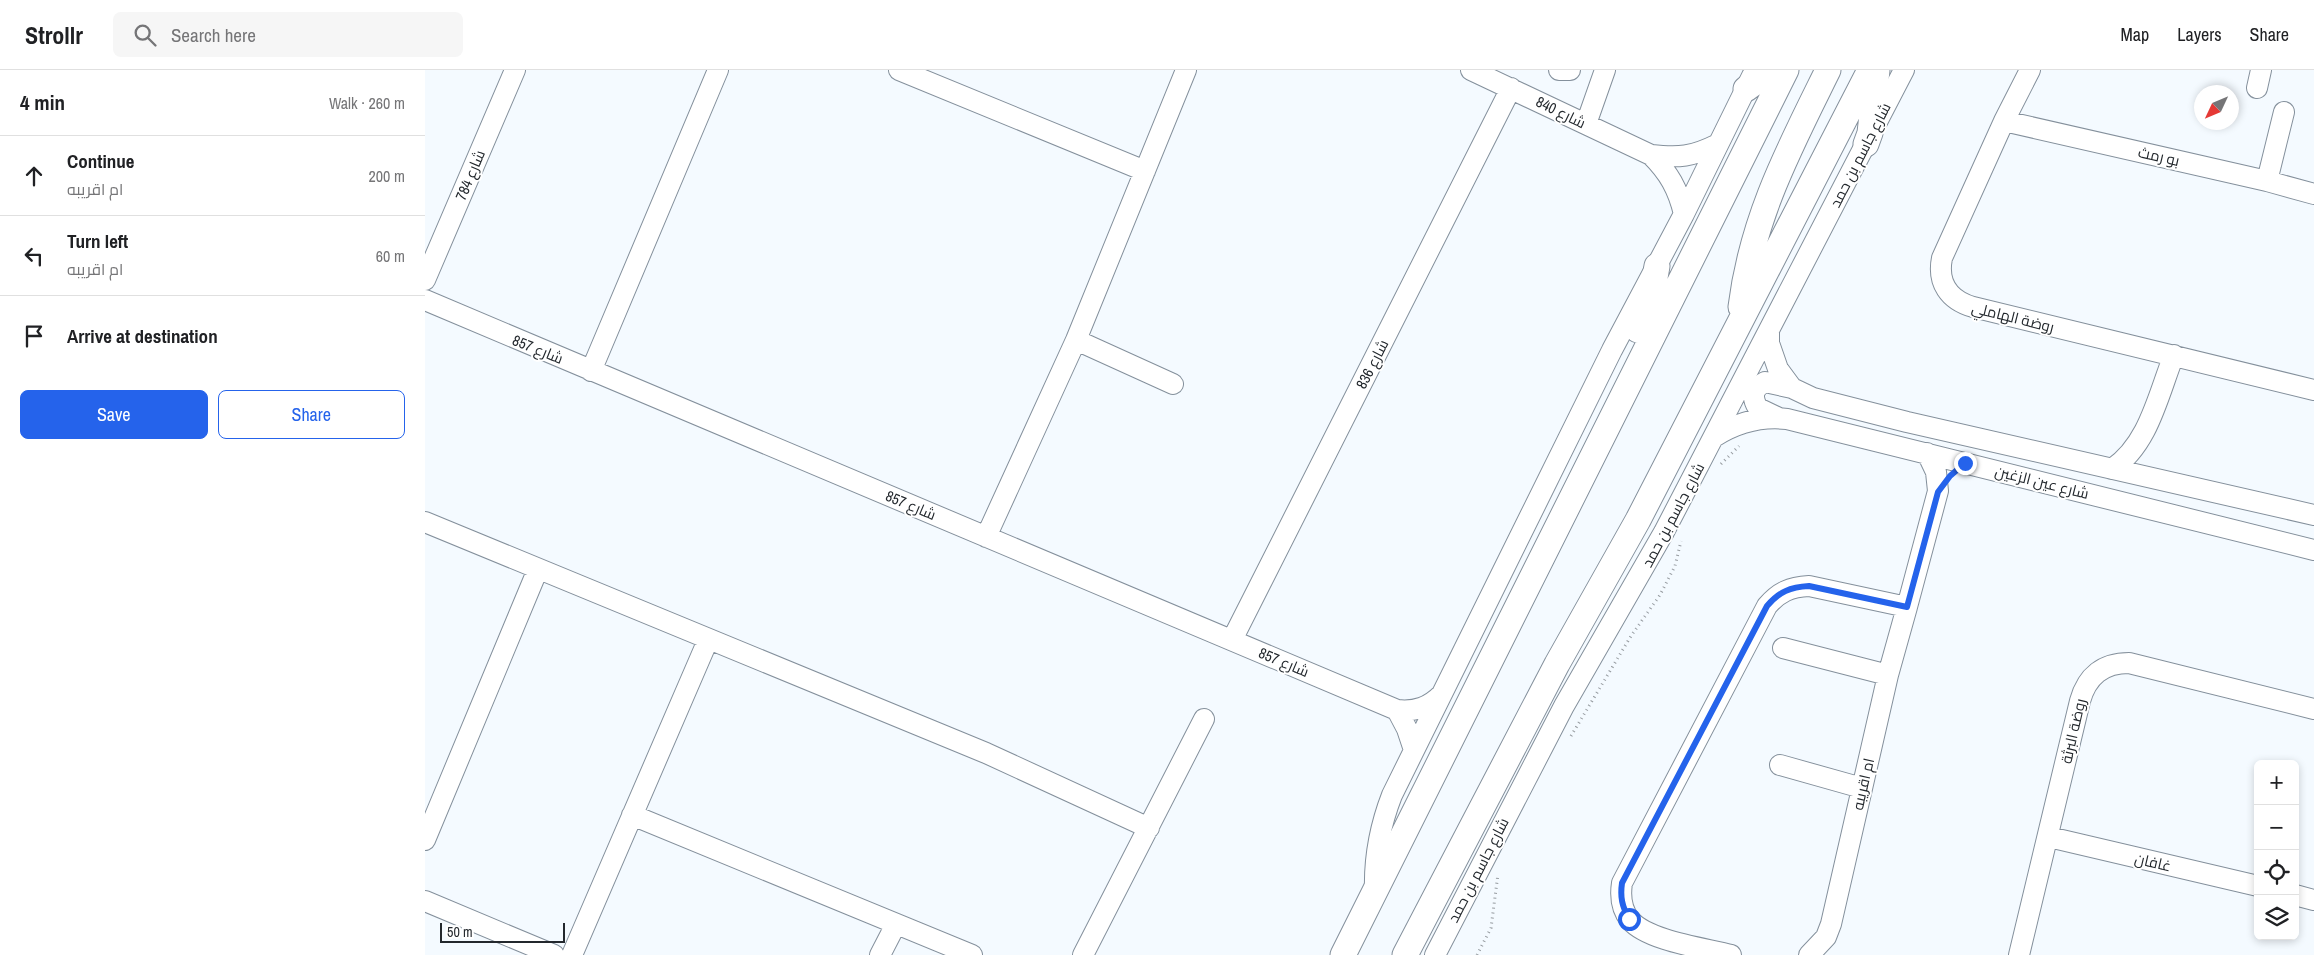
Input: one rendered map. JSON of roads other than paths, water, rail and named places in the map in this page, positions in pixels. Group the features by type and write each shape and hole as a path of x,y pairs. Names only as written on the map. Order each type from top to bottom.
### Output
{"main road":[{"path":"1750,80 1772,70"},
{"path":"1343,955 1787,70"},
{"path":"1739,324 1745,271 1760,220 1779,168 1828,70"},
{"name":"شارع جاسم بن حمد","path":"1405,955 1557,664 1638,520 1870,70"},
{"path":"1866,144 1877,70"},
{"path":"1623,394 1625,358 1650,306 1657,266"}],"street":[{"name":"شارع 784","path":"425,280 515,70"},
{"path":"591,371 718,70"},
{"path":"899,70 1145,171"},
{"path":"986,537 1076,340 1186,70"},
{"path":"1559,70 1569,70"},
{"path":"1586,124 1605,70"},
{"name":"شارع جاسم بن حمد","path":"1435,955 1560,714 1624,606 1714,437 1904,70"},
{"name":"روضة الهاملي","path":"2030,70 1942,258 1940,269 1946,290 1953,298 1973,307 2314,390"},
{"name":"شارع 840","path":"1475,71 1651,156 1663,167 1673,181 1680,197 1684,214"},
{"path":"1375,892 1375,862 1379,832 1392,795 1612,350 1684,214 1750,80"},
{"name":"شارع 836","path":"1232,640 1511,88"},
{"path":"2267,181 2285,112"},
{"name":"بو رمث","path":"2005,121 2267,181 2314,194"},
{"name":"شارع 840","path":"1651,156 1675,158 1687,156 1700,153 1718,144"},
{"name":"شارع 857","path":"425,300 1397,710 1417,710 1426,707 1442,694"},
{"path":"1769,330 1772,356 1777,369 1791,388"},
{"path":"1076,340 1173,384"},
{"path":"2112,469 2127,457 2141,440 2174,355"},
{"name":"شارع عين الزغين","path":"2314,515 1898,420 1813,398 1791,388 1765,382 1755,390 1753,396 1758,408 1779,418 2314,550"},
{"name":"شارع عين الزغين","path":"1714,437 1745,422 1779,418"},
{"path":"2141,440 2145,460 2158,480"},
{"name":"ام اقريبه","path":"1809,955 1826,937 1831,924 1888,675 1938,492 1936,472 1927,453"},
{"name":"ام اقريبه","path":"1938,492 1950,476 1965,463"},
{"path":"425,522 986,753 1149,828"},
{"path":"425,840 538,569"},
{"path":"1731,955 1673,948 1637,927 1629,919 1621,902 1622,883 1767,606 1775,597 1785,590 1797,586 1809,586 1907,607"},
{"path":"572,955 708,640"},
{"path":"1783,648 1888,675"},
{"name":"روضة البرثة","path":"2019,955 2083,690 2097,672 2106,666 2129,663 2314,709"},
{"path":"1397,710 1407,729 1414,750"},
{"path":"1083,955 1204,719"},
{"path":"1780,765 1862,788"},
{"path":"632,815 972,955"},
{"name":"غافان","path":"2049,837 2254,885"},
{"path":"2299,896 2314,900"},
{"path":"425,901 554,955"},
{"path":"880,955 896,924"}]}
